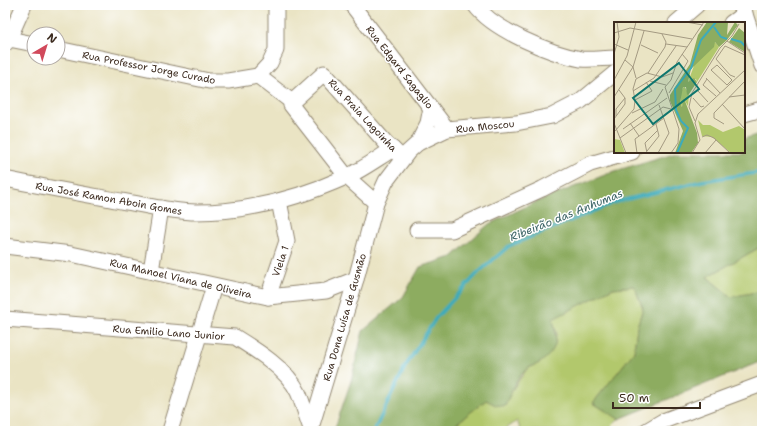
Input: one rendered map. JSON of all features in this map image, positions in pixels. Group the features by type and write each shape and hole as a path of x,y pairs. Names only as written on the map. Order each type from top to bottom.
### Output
{"street":[{"path":"24,5 7,42 26,43"},
{"path":"276,5 276,50 270,63 258,76 292,102 291,105 347,177 376,202"},
{"name":"Rua Edgard Sagaglio","path":"352,5 447,129"},
{"path":"475,5 479,11 512,33 546,50 582,59 614,58"},
{"path":"677,22 697,5"},
{"path":"732,22 744,9 762,66"},
{"name":"Rua Professor Jorge Curado","path":"66,51 209,81 228,81 258,76"},
{"name":"Rua Praia Lagoinha","path":"292,102 324,73 396,151"},
{"name":"Rua Moscou","path":"376,202 386,181 408,152 418,143 447,129 516,123 552,116 581,101 614,74"},
{"path":"418,143 428,123 431,108"},
{"path":"745,114 762,109"},
{"name":"Rua José Ramon Aboin Gomes","path":"5,179 161,208 195,212 243,209 279,201 347,177 396,151"},
{"path":"417,230 452,230 542,189 590,164 628,153"},
{"name":"Viela 1","path":"268,298 287,241 279,201"},
{"name":"Rua Dona Luísa de Gusmão","path":"310,429 356,279 376,202"},
{"path":"151,272 161,208"},
{"name":"Rua Manoel Viana de Oliveira","path":"5,246 71,254 268,298 326,291 356,279"},
{"path":"170,431 214,286"},
{"name":"Rua Emilio Lano Junior","path":"5,319 235,337 263,355 282,372 297,391 310,429"},
{"path":"646,431 663,421 762,384"}],"green space":[{"path":"762,133 762,246 707,277 731,297 762,291 762,361 619,419 593,403 634,352 637,327 643,308 634,286 613,288 553,319 556,338 554,348 551,353 541,362 523,372 514,386 505,406 496,405 486,400 447,431 334,431 351,381 363,331 403,297 420,267 452,257 489,224 536,202 615,171 674,153 745,153 745,139"},
{"path":"762,246 762,291 731,297 707,277"},
{"path":"634,286 643,308 637,327 634,352 593,403 619,419 607,431 521,431 517,421 503,431 447,431 486,400 496,405 505,406 512,390 527,369 541,362 557,334 552,319 613,288"}],"waterway":[{"name":"Ribeirão das Anhumas","path":"374,431 405,367 436,318 479,272 509,246 616,202 702,181 762,172"}]}
